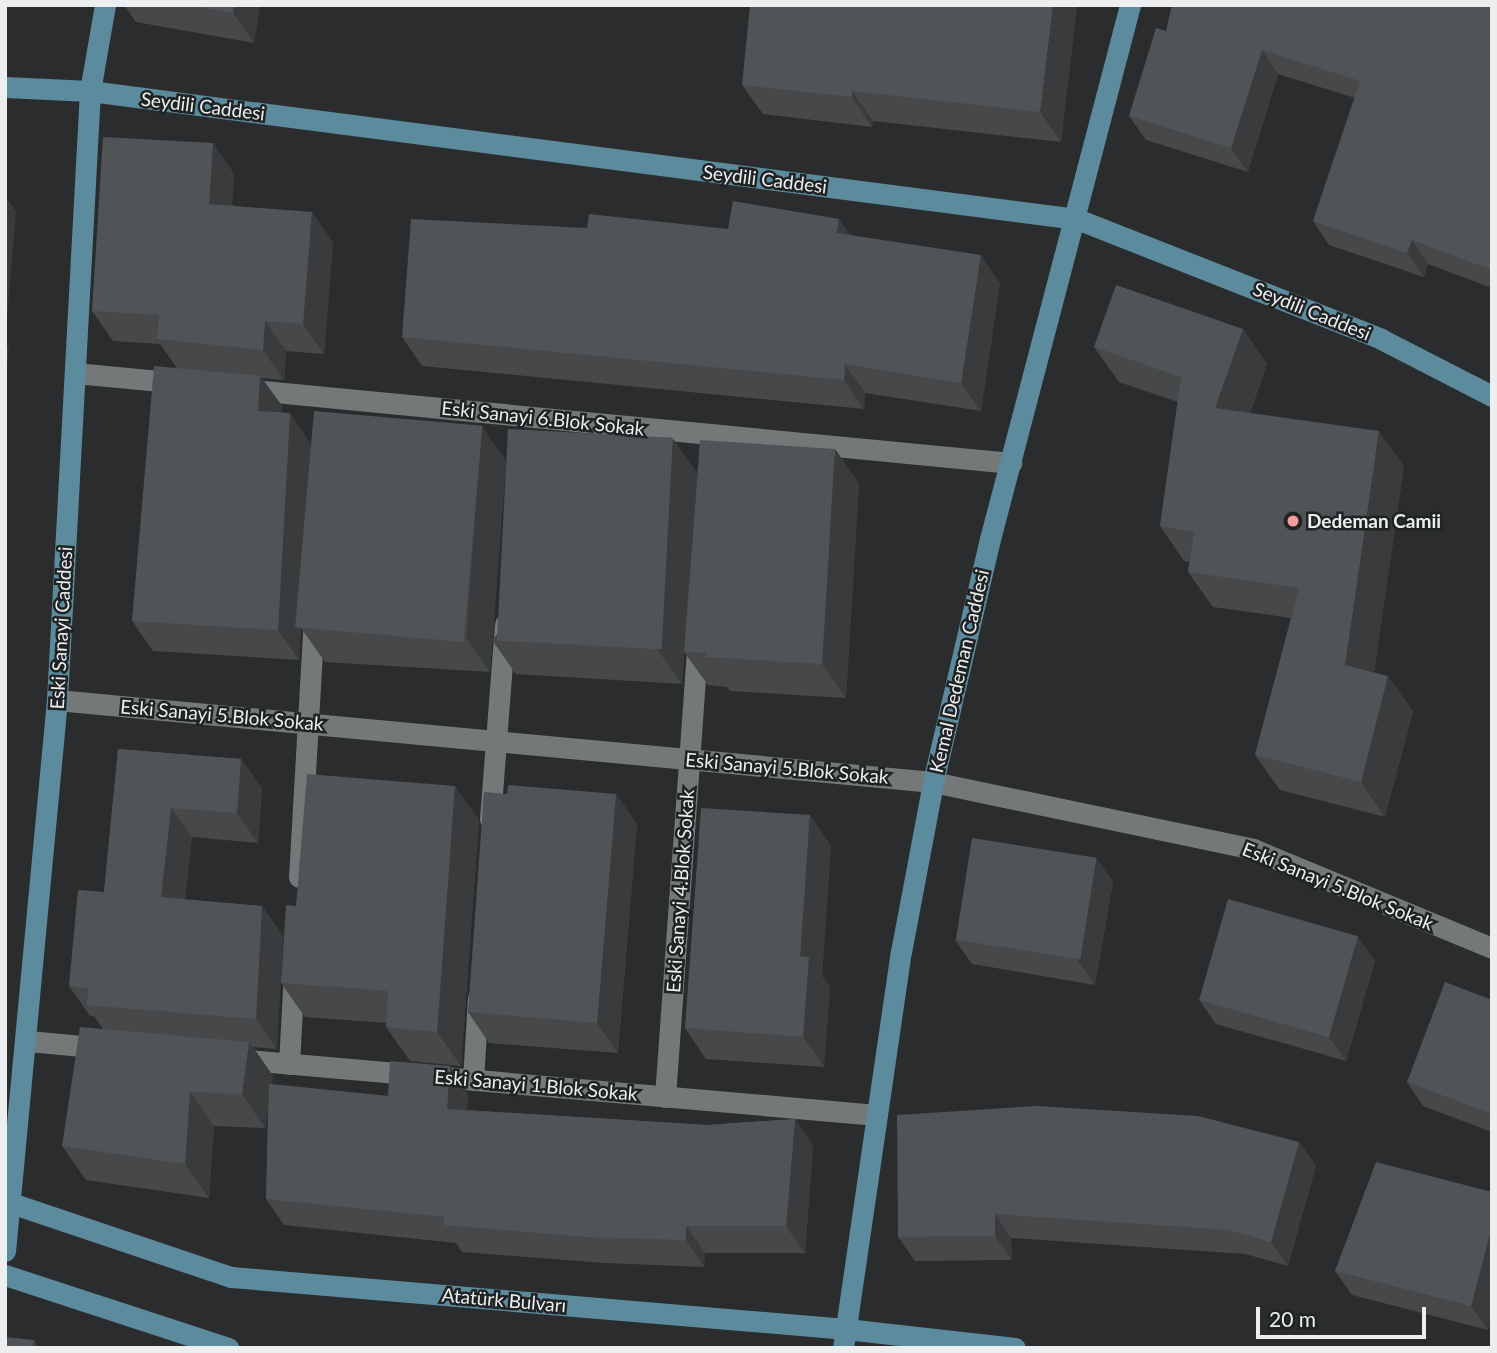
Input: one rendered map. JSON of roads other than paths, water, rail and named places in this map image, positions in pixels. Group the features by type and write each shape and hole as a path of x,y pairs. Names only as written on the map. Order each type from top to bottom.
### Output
{"street":[{"name":"Eski Sanayi Caddesi","path":"5,1251 8,1202 28,1041 57,700 90,91 105,5"},
{"name":"Kemal Dedeman Caddesi","path":"844,1338 877,1115 933,782 1011,463 1077,219 1130,5"},
{"name":"Seydili Caddesi","path":"5,87 90,91 1077,219 1381,339 1492,397"},
{"name":"Eski Sanayi 6.Blok Sokak","path":"75,373 1011,463"},
{"path":"326,424 327,397"},
{"path":"520,443 522,416"},
{"path":"711,462 713,435"},
{"path":"298,900 316,587"},
{"path":"489,836 506,605"},
{"name":"Eski Sanayi 4.Blok Sokak","path":"665,1097 699,624"},
{"name":"Eski Sanayi 5.Blok Sokak","path":"57,700 933,782 1253,849 1492,948"},
{"path":"289,1064 295,954"},
{"path":"473,1080 480,971"},
{"path":"28,1041 124,1049"},
{"name":"Eski Sanayi 1.Blok Sokak","path":"220,1058 877,1115"},
{"name":"Atatürk Bulvarı","path":"8,1202 231,1277 844,1338 1015,1348"},
{"path":"5,1275 228,1348"}],"place":[{"name":"Dedeman Camii","path":"1293,521"}]}
